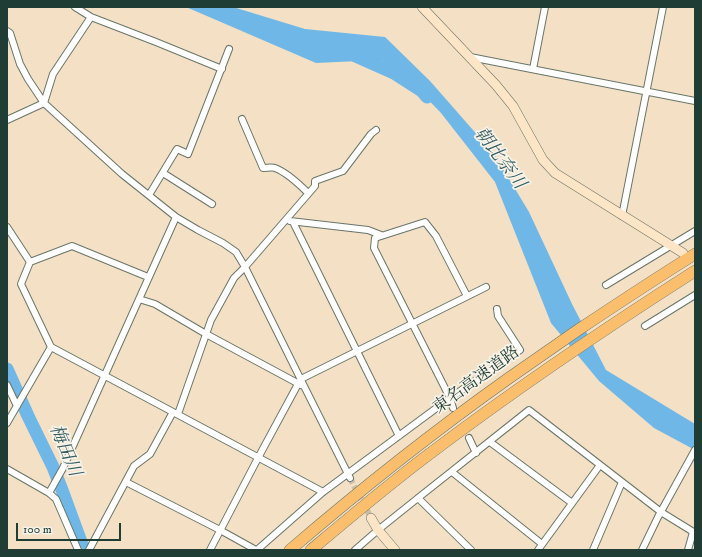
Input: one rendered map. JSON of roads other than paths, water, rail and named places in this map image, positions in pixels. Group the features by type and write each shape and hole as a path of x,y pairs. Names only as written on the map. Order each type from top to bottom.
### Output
{"highway":[{"name":"東名高速道路","path":"290,550 430,437 508,379 612,308 695,254"},
{"name":"東名高速道路","path":"311,550 428,455 516,391 621,319 695,271"},
{"path":"318,550 346,521"}],"street":[{"path":"75,7 91,17 222,69"},
{"path":"422,7 496,85 513,106 543,160 554,174 683,253"},
{"path":"533,69 545,7"},
{"path":"622,216 663,7"},
{"path":"7,120 44,103 53,74 91,17"},
{"path":"7,31 10,33 20,64 44,103 122,174 176,217 223,243 236,252 245,267 301,383 349,476"},
{"path":"149,195 177,149 188,154 229,48"},
{"path":"470,57 695,101"},
{"path":"242,120 263,168 274,167 301,185 308,193"},
{"path":"91,547 134,466 150,454 176,413 211,320 234,278 315,186 315,181 343,171 371,134 376,130"},
{"path":"163,173 212,204"},
{"path":"49,493 63,468 176,217"},
{"path":"285,221 368,230 381,236"},
{"path":"293,222 399,436"},
{"path":"453,408 450,398 374,248 375,238 425,222 436,236 467,296"},
{"path":"7,227 30,262"},
{"path":"606,285 695,231"},
{"path":"148,277 72,246 30,262 21,284 51,347 323,492"},
{"path":"210,550 258,458 301,383 357,351 486,287"},
{"path":"645,326 695,295"},
{"path":"139,298 155,304 206,334 301,383"},
{"path":"126,482 256,550 323,492 349,476 450,398 520,350 498,316 497,309"},
{"path":"7,423 51,347"},
{"path":"7,384 17,406"},
{"path":"355,550 529,410 661,512 694,533 688,550"},
{"path":"469,438 476,453"},
{"path":"490,442 572,503"},
{"path":"642,550 695,450"},
{"path":"538,550 600,465"},
{"path":"7,469 49,493 56,499 78,550"},
{"path":"452,472 542,544"},
{"path":"593,550 622,482"},
{"path":"418,498 471,550"},
{"path":"371,518 378,530 395,550"}],"water":[{"path":"186,7 233,7 305,29 385,37 430,81 494,154 529,212 572,304 606,370 695,424 695,450 654,428 599,381 551,323 495,182 441,113 414,85 381,60 316,63"}],"waterway":[{"name":"朝比奈川","path":"349,53 394,73 422,91 427,97"},
{"name":"梅田川","path":"7,369 53,467 84,550"}],"tunnel":[{"path":"350,478 371,518"}]}
